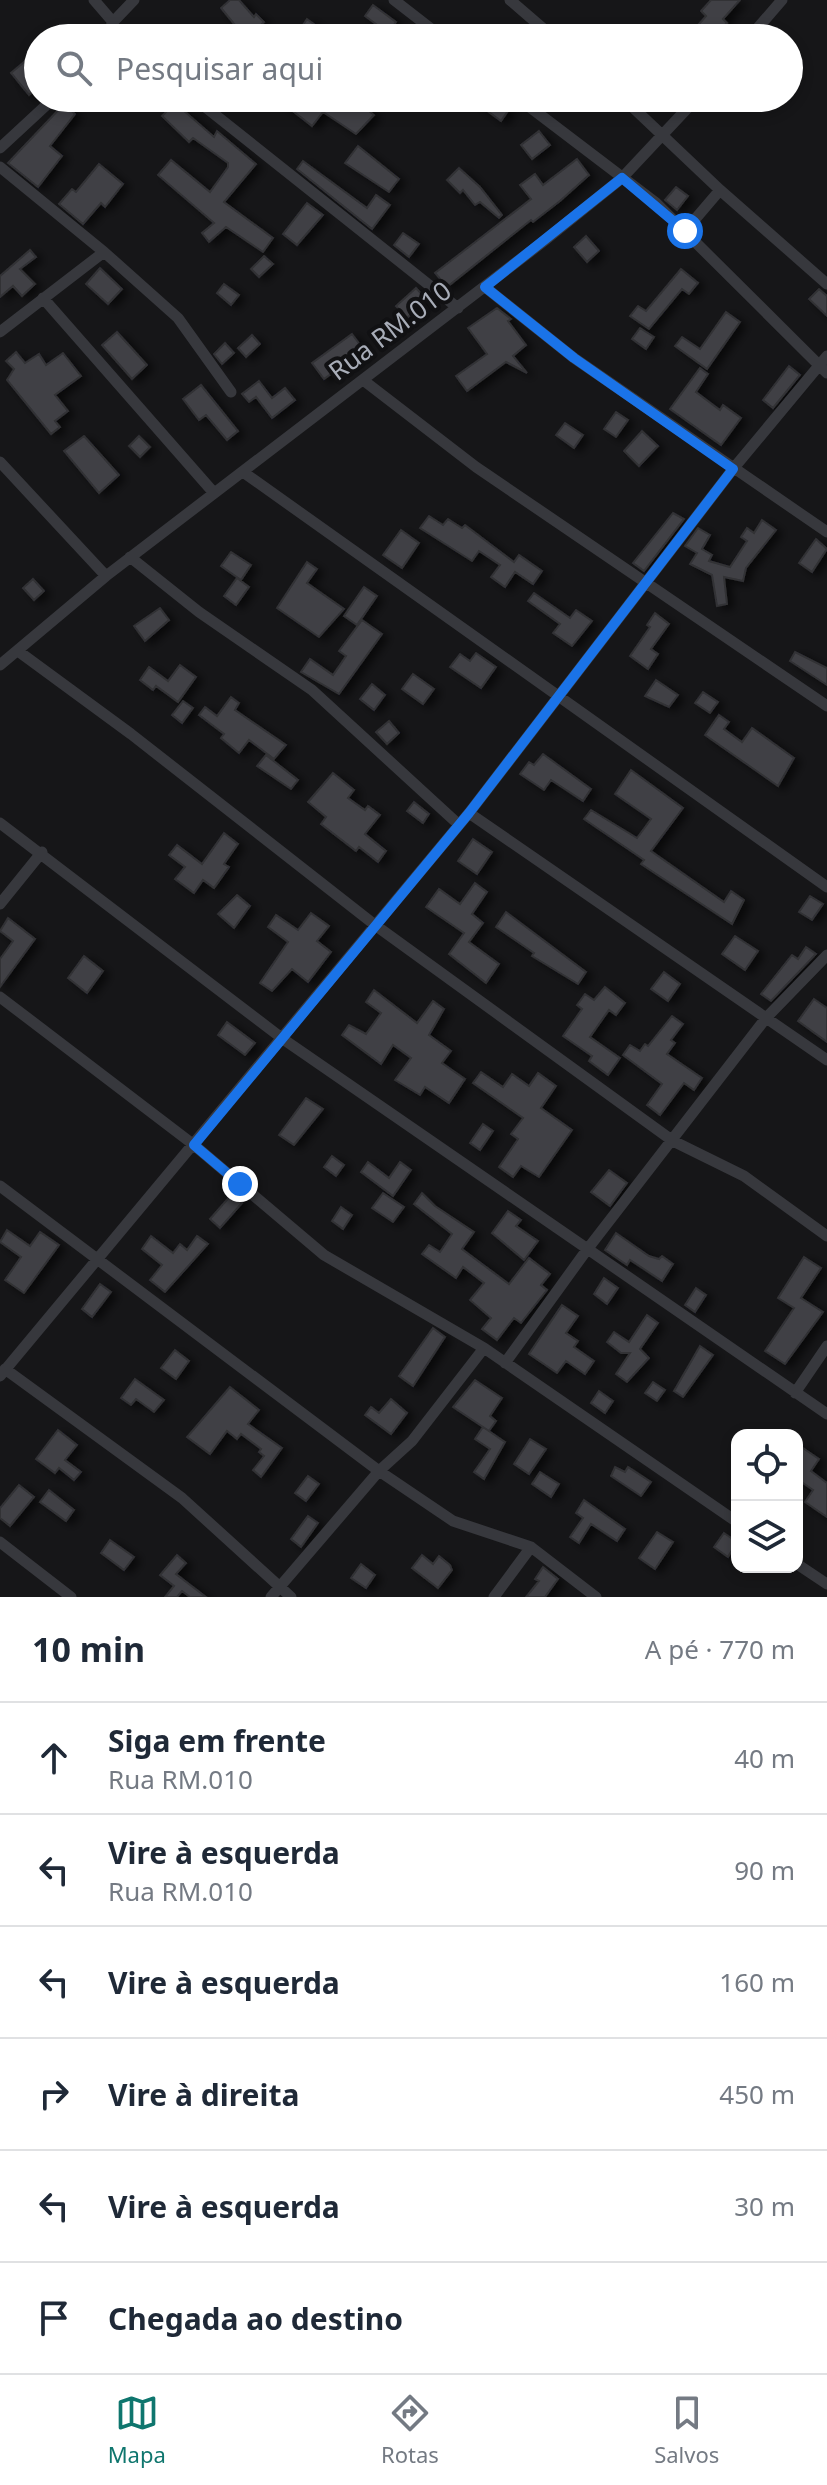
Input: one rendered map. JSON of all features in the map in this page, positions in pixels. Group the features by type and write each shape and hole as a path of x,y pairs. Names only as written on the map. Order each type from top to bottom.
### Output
{"street":[{"path":"94,0 108,24"},
{"path":"118,24 134,0"},
{"path":"394,0 425,24"},
{"path":"510,0 538,24"},
{"path":"761,24 782,0"},
{"path":"0,148 39,112"},
{"path":"212,112 458,308"},
{"path":"291,1597 275,1592 182,1498 3,1372 283,1039 457,823 469,813 733,469 825,365 685,231 536,112"},
{"path":"639,112 720,190 827,284"},
{"name":"Rua RM.010","path":"0,665 130,557 458,308 622,178 685,112"},
{"path":"0,167 104,252 178,318 231,392"},
{"path":"685,231 720,190"},
{"path":"0,332 104,252"},
{"path":"485,287 574,358 827,532"},
{"path":"43,298 214,493"},
{"path":"363,380 476,467 827,706"},
{"path":"0,462 106,576"},
{"path":"243,472 827,887"},
{"path":"130,557 199,612 312,690 457,823"},
{"path":"18,651 131,734 375,925 673,1141 744,1176 827,1236"},
{"path":"469,813 827,1060"},
{"path":"0,823 42,852 283,1039 586,1251 827,1414"},
{"path":"0,904 42,852"},
{"path":"505,1363 586,1251 766,1018 827,955"},
{"path":"0,997 194,1145 324,1255 484,1348 731,1518"},
{"path":"0,1186 379,1471 453,1521 531,1547 596,1597"},
{"path":"795,1393 827,1346"},
{"path":"275,1592 379,1471 412,1441 484,1348"},
{"path":"0,1542 71,1597"},
{"path":"494,1597 531,1547"},
{"path":"803,1568 827,1584"}],"building":[{"path":"230,0 239,0 254,17 256,14 264,22 234,24 221,8"},
{"path":"711,0 740,0 723,19 726,24 699,24 706,16 701,11"},
{"path":"373,5 396,22 376,24 365,16"},
{"path":"24,62 24,89 11,73"},
{"path":"56,112 75,114 50,146 62,156 38,187 8,163"},
{"path":"166,112 185,112 214,137 217,131 256,164 224,202 273,238 263,252 226,227 209,242 202,233 214,223 158,175 171,160 210,192 228,167 228,163 193,138 189,142 162,116"},
{"path":"294,112 323,112 312,126"},
{"path":"323,112 370,112 374,115 356,134"},
{"path":"489,112 507,112 501,121"},
{"path":"539,131 550,145 532,159 521,145"},
{"path":"358,146 399,179 389,192 345,163"},
{"path":"577,159 589,175 560,201 533,222 531,220 447,287 435,273 531,199 520,185 535,174 543,185"},
{"path":"303,161 367,208 376,195 390,205 372,229 297,169"},
{"path":"99,164 123,184 105,207 101,203 83,224 59,204 72,189 76,192"},
{"path":"459,168 480,187 502,215 499,218 480,202 475,205 463,190 460,193 447,180"},
{"path":"676,187 688,196 677,210 665,200"},
{"path":"307,203 323,215 297,245 283,234"},
{"path":"403,233 419,244 409,257 394,245"},
{"path":"586,236 599,251 587,262 574,247"},
{"path":"30,250 36,257 20,269 35,284 22,296 13,286 0,297 0,276"},
{"path":"264,256 273,264 259,277 251,269"},
{"path":"100,268 122,289 108,304 86,284"},
{"path":"681,269 698,283 689,294 682,289 649,329 630,316 638,306 646,311"},
{"path":"224,284 239,295 231,305 217,293"},
{"path":"416,288 427,300 407,318 396,306"},
{"path":"819,289 827,296 827,316 809,299"},
{"path":"497,308 511,319 508,321 526,345 513,356 527,373 506,362 467,391 456,376 487,354 468,328"},
{"path":"726,312 740,322 707,369 675,346 682,337 700,349"},
{"path":"640,328 654,337 646,349 632,339"},
{"path":"117,332 147,365 132,379 102,345"},
{"path":"352,334 364,350 324,379 312,363"},
{"path":"252,335 260,344 246,357 238,348"},
{"path":"225,343 234,353 222,364 214,354"},
{"path":"16,352 25,363 39,354 46,365 63,353 81,376 55,395 68,411 55,421 60,427 51,434 7,380 14,369 6,361"},
{"path":"789,366 800,375 773,408 763,400"},
{"path":"700,368 708,374 696,392 720,410 723,405 741,418 721,445 670,409"},
{"path":"259,381 272,398 285,388 295,400 272,418 256,397 249,402 242,394"},
{"path":"201,385 238,431 227,440 206,415 199,420 183,399"},
{"path":"616,412 628,420 616,437 604,429"},
{"path":"565,423 583,435 574,448 556,435"},
{"path":"642,431 658,446 639,466 624,451"},
{"path":"84,436 119,475 99,493 64,451"},
{"path":"139,436 150,447 140,457 129,446"},
{"path":"673,513 684,519 644,571 633,563"},
{"path":"429,516 443,525 448,519 462,528 465,525 514,562 519,555 542,571 533,584 515,572 505,587 491,577 500,565 479,551 472,561 420,528"},
{"path":"762,520 776,530 746,568 743,581 724,577 727,604 717,606 712,575 690,564 697,553 685,546 698,528 710,535 702,549 712,555 709,561 730,567 747,541 741,537 747,528 754,533"},
{"path":"401,530 419,543 402,568 383,555"},
{"path":"816,539 827,549 812,572 799,563"},
{"path":"231,552 251,565 241,580 221,566"},
{"path":"307,562 317,569 307,583 344,609 319,637 277,608"},
{"path":"237,578 249,587 236,605 224,596"},
{"path":"33,579 44,591 34,600 23,588"},
{"path":"364,587 377,596 357,625 344,616"},
{"path":"534,593 570,618 576,610 592,621 572,646 553,633 560,624 528,601"},
{"path":"160,608 169,620 145,641 134,626"},
{"path":"655,613 669,624 651,649 658,654 648,669 630,656 650,627 647,625"},
{"path":"362,620 382,634 339,694 301,672 310,659 333,675 346,656 339,651"},
{"path":"795,652 827,668 827,685 790,661"},
{"path":"476,653 496,667 481,688 450,667 460,654 470,661"},
{"path":"180,665 196,677 178,702 156,686 153,690 140,680 149,667 168,681"},
{"path":"413,674 434,689 423,704 402,689"},
{"path":"656,680 678,695 669,707 645,696"},
{"path":"372,684 385,695 374,710 360,699"},
{"path":"703,692 718,702 710,713 695,703"},
{"path":"231,697 239,703 235,710 286,745 274,759 249,740 239,753 221,738 224,734 199,715 205,707 217,716"},
{"path":"183,701 193,708 182,723 172,715"},
{"path":"719,715 729,722 724,729 742,742 752,728 794,758 778,786 705,735"},
{"path":"389,721 399,733 387,744 376,732"},
{"path":"543,754 591,789 583,801 551,780 544,790 520,774 529,762 534,765"},
{"path":"266,755 298,780 291,789 257,766"},
{"path":"631,770 683,808 651,851 724,902 731,891 744,900 732,924 641,864 644,860 584,819 591,810 637,838 651,819 615,794"},
{"path":"333,773 354,790 348,798 365,810 368,806 380,815 365,834 386,851 378,862 359,847 356,851 321,824 326,817 308,802"},
{"path":"414,802 429,814 423,823 407,811"},
{"path":"224,833 238,844 224,864 229,867 214,888 203,880 194,893 175,879 185,867 169,855 177,845 202,864"},
{"path":"473,839 492,852 477,874 458,861"},
{"path":"475,883 487,892 472,914 483,923 469,942 499,964 486,983 449,954 464,933 426,907 439,889 460,904"},
{"path":"237,895 250,906 234,928 218,914"},
{"path":"810,896 823,904 812,920 799,912"},
{"path":"506,912 586,972 578,984 532,956 534,953 496,927"},
{"path":"311,913 329,926 317,941 331,952 308,982 292,969 272,991 260,983 288,942 268,927 276,915 298,930"},
{"path":"8,918 35,939 0,987 0,959 13,941 0,931"},
{"path":"735,936 758,951 745,970 722,954"},
{"path":"806,947 816,954 771,1001 761,994 792,955 798,959"},
{"path":"84,956 103,971 87,993 68,978"},
{"path":"664,972 680,984 668,1001 651,989"},
{"path":"605,987 625,1003 616,1015 609,1010 590,1037 620,1058 608,1075 589,1061 592,1056 563,1036 582,1009 577,1005 585,994 594,1000"},
{"path":"374,990 417,1023 433,1001 444,1009 429,1035 451,1051 442,1063 465,1079 449,1103 425,1087 420,1095 395,1080 411,1058 393,1045 381,1064 342,1035 349,1025 366,1034 381,1013 366,1002"},
{"path":"814,999 827,1008 827,1042 798,1021"},
{"path":"672,1016 683,1024 671,1040 675,1043 667,1054 702,1078 694,1090 684,1083 660,1115 647,1105 662,1084 623,1055 630,1045 640,1051 645,1044 648,1046"},
{"path":"227,1022 255,1043 245,1055 218,1035"},
{"path":"481,1072 503,1087 512,1074 529,1086 538,1073 556,1086 541,1108 572,1130 539,1177 521,1166 513,1177 499,1167 518,1139 511,1134 523,1118 473,1083"},
{"path":"306,1098 323,1109 294,1145 279,1135"},
{"path":"483,1124 493,1131 480,1150 470,1143"},
{"path":"332,1156 344,1165 336,1176 324,1167"},
{"path":"368,1162 389,1178 400,1162 411,1170 393,1196 361,1172"},
{"path":"609,1170 627,1183 610,1206 591,1192"},
{"path":"383,1193 404,1207 393,1222 372,1208"},
{"path":"422,1193 435,1206 474,1232 462,1249 509,1284 529,1258 550,1274 541,1285 547,1290 521,1323 514,1318 497,1340 482,1329 491,1318 470,1300 484,1283 463,1267 456,1278 422,1254 429,1245 440,1252 452,1234 414,1204"},
{"path":"232,1194 242,1203 220,1228 210,1219"},
{"path":"341,1207 352,1215 343,1229 332,1221"},
{"path":"508,1211 521,1220 516,1226 538,1241 524,1260 492,1233"},
{"path":"7,1230 30,1246 40,1232 59,1245 24,1293 5,1280 21,1257 0,1242"},
{"path":"616,1233 649,1256 659,1259 662,1256 673,1264 662,1281 630,1260 627,1265 605,1250"},
{"path":"151,1236 173,1253 180,1244 187,1250 197,1236 208,1244 165,1292 150,1280 162,1265 142,1249"},
{"path":"804,1257 821,1268 801,1298 823,1312 785,1364 765,1351 794,1308 778,1298"},
{"path":"604,1278 618,1288 607,1304 594,1294"},
{"path":"100,1284 111,1292 92,1317 82,1309"},
{"path":"696,1288 706,1295 695,1312 685,1305"},
{"path":"562,1305 578,1316 566,1333 578,1341 574,1347 594,1361 585,1374 566,1361 557,1373 529,1354"},
{"path":"647,1315 658,1323 640,1349 649,1358 627,1382 616,1374 630,1353 621,1353 607,1342 614,1332 629,1342"},
{"path":"433,1328 445,1337 413,1386 399,1376"},
{"path":"700,1346 713,1355 683,1397 674,1391"},
{"path":"175,1350 189,1361 176,1379 161,1368"},
{"path":"135,1379 164,1400 154,1412 136,1399 131,1405 121,1398"},
{"path":"475,1380 502,1398 490,1416 496,1421 489,1431 453,1407"},
{"path":"653,1382 665,1390 657,1401 645,1393"},
{"path":"230,1387 259,1410 248,1424 282,1448 261,1477 253,1470 264,1456 259,1452 261,1449 241,1434 237,1439 227,1431 210,1454 187,1437"},
{"path":"599,1391 613,1401 605,1413 591,1403"},
{"path":"391,1399 407,1413 391,1434 365,1415 371,1407 379,1413"},
{"path":"483,1427 505,1442 484,1479 474,1472 490,1449 475,1439"},
{"path":"58,1430 77,1445 65,1460 81,1472 74,1480 59,1468 55,1473 36,1459"},
{"path":"530,1439 546,1449 529,1474 514,1464"},
{"path":"803,1448 819,1459 811,1471 827,1483 827,1517 805,1502 813,1490 803,1483"},
{"path":"615,1467 625,1472 628,1467 651,1482 641,1496 611,1476"},
{"path":"540,1472 559,1484 551,1497 532,1484"},
{"path":"308,1476 319,1484 306,1501 295,1493"},
{"path":"19,1485 34,1497 10,1526 0,1518 0,1508"},
{"path":"49,1490 74,1510 66,1521 40,1502"},
{"path":"584,1500 625,1529 617,1541 591,1524 579,1543 570,1537 583,1518 576,1513"},
{"path":"308,1516 318,1523 301,1547 291,1539"},
{"path":"657,1532 673,1542 655,1569 639,1558"},
{"path":"724,1533 731,1538 728,1557 714,1547"},
{"path":"110,1540 134,1557 124,1570 101,1553"},
{"path":"177,1555 186,1563 176,1574 206,1597 190,1597 182,1591 177,1597 165,1597 174,1586 160,1575"},
{"path":"422,1555 433,1564 439,1556 450,1565 452,1570 438,1588 412,1568"},
{"path":"361,1564 375,1575 366,1588 351,1578"},
{"path":"543,1567 558,1579 545,1597 526,1597 539,1581 535,1579"}],"route":[{"path":"240,1184 194,1145 457,823 469,813 733,469 574,358 485,287 622,178 656,203 685,231"}]}
